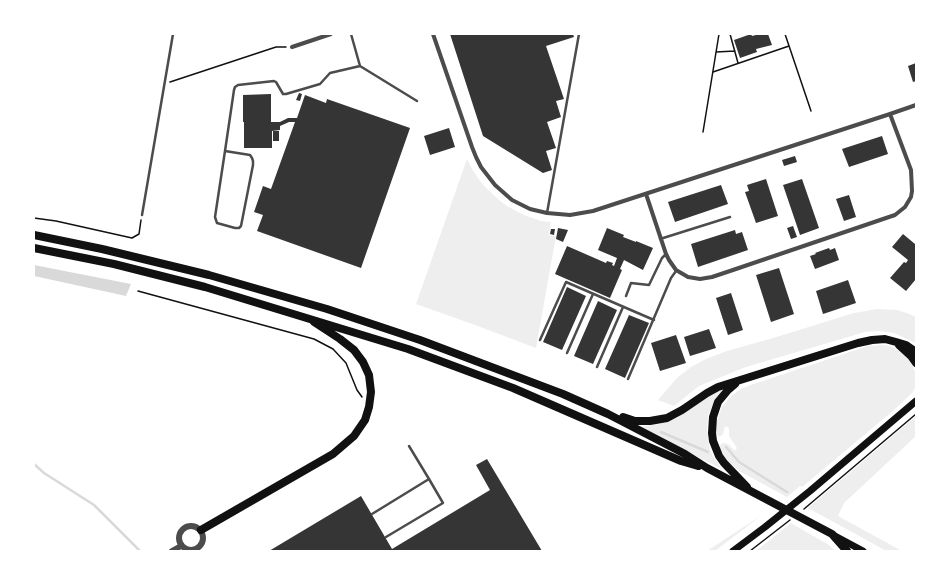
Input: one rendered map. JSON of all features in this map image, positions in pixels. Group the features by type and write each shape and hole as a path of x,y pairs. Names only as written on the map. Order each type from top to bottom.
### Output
{"highway":[{"path":"34,235 102,249 210,275 327,309 420,340 563,394 608,414 685,454 751,492 832,534 847,551"},
{"path":"34,248 114,264 197,285 304,316 408,349 513,388 681,461 707,468"},
{"path":"201,530 333,454 354,436 365,420 371,392 369,375 363,362 354,350 340,339 304,316"},
{"path":"608,414 635,421 650,421 667,418 679,412 712,390 858,343 872,340 885,339 906,345 916,352"},
{"path":"896,342 911,356 916,363"},
{"path":"740,381 728,390 718,402 713,417 712,432 713,441 719,456 751,492"}],"main road":[{"path":"733,551 810,491 916,401"},
{"path":"832,534 863,551"}],"street":[{"path":"292,47 331,34"},
{"path":"433,34 472,147 481,167 495,185 512,200 530,209 547,213 564,215 582,214 593,211 916,105"},
{"path":"646,194 660,239 669,260 676,270 688,277 712,277 900,212 911,197 911,170 890,114"},
{"path":"191,526 201,530 204,537 202,544 197,549 192,551 186,550 181,546 178,536 181,530 185,527 191,526"},
{"path":"172,551 181,546"}],"lane":[{"path":"142,214 173,34"},
{"path":"351,34 360,66 417,101"},
{"path":"547,213 579,34"},
{"path":"225,151 250,156 253,161 241,226 239,228 217,223 215,217 234,90 235,87 238,85 274,81 283,94 286,94 320,84 330,73 360,66"},
{"path":"660,239 730,217"},
{"path":"626,296 631,283 649,285 662,258 666,254"},
{"path":"628,379 671,278 676,270"},
{"path":"540,340 566,282 654,320"},
{"path":"567,353 593,294"},
{"path":"597,367 623,307"},
{"path":"386,537 444,503 409,446"},
{"path":"372,514 429,479"}],"path":[{"path":"703,132 719,34"},
{"path":"730,34 738,63"},
{"path":"785,34 810,111"},
{"path":"712,72 789,46"},
{"path":"165,82 171,82 276,47 292,47"},
{"path":"716,52 735,51"},
{"path":"34,218 56,221 132,238 139,234 142,214"},
{"path":"138,291 314,339 333,349 346,363 356,390 369,407"},
{"path":"820,496 916,414"},
{"path":"750,551 775,532"}],"shaded area":[{"path":"467,159 480,181 507,206 524,215 541,221 551,222 549,235 556,236 536,348 416,304"},
{"path":"34,265 131,284 126,296 34,276"},
{"path":"877,309 897,310 916,317 916,343 894,333 878,331 865,332 746,367 699,386 674,406 658,400 677,378 691,367 706,359 727,351 854,313"},
{"path":"867,346 890,346 899,351 913,366 916,374 916,385 913,392 894,410 802,487 800,486 787,497 741,472 726,460 719,449 721,444 728,444 735,451 737,448 729,436 729,428 725,426 721,436 718,436 715,429 722,407 730,397 748,386"},
{"path":"727,386 708,415 707,430 710,450 722,469 638,427 660,424 677,418 702,399"},
{"path":"916,416 916,436 844,503 838,516 902,551 886,551 808,508"},
{"path":"762,515 715,551 707,551"},
{"path":"791,523 829,545 835,551 756,551"}],"building":[{"path":"450,34 573,34 574,37 546,46 564,99 556,101 561,117 547,122 556,148 546,151 552,170 543,173 483,136"},
{"path":"751,34 752,36 756,35 755,34 768,34 772,45 756,49 757,52 740,58 734,40"},
{"path":"916,63 916,81 913,82 908,66"},
{"path":"299,93 302,94 300,101 296,100"},
{"path":"271,94 271,122 280,122 288,118 297,118 305,95 326,103 327,99 410,128 361,268 257,231 263,215 254,212 263,186 271,189 295,122 289,122 280,126 280,130 272,131 272,148 244,148 243,95"},
{"path":"449,128 455,147 430,155 424,136"},
{"path":"273,131 279,131 279,141 273,141"},
{"path":"882,136 888,154 849,167 842,149"},
{"path":"795,156 797,162 784,166 782,160"},
{"path":"766,179 778,216 756,223 745,192 749,191 747,185"},
{"path":"802,179 819,228 800,235 783,185"},
{"path":"721,185 728,204 675,222 668,202"},
{"path":"849,195 856,217 844,221 836,199"},
{"path":"793,226 797,237 791,239 787,228"},
{"path":"558,228 568,230 563,242 556,239"},
{"path":"607,228 624,235 623,237 653,248 643,270 624,260 620,269 622,270 610,298 555,274 567,246 606,263 607,261 613,263 612,265 614,266 617,258 598,250"},
{"path":"551,229 555,229 554,235 550,234"},
{"path":"735,230 736,234 742,232 748,250 698,267 691,244"},
{"path":"903,234 916,246 916,279 906,291 890,278 904,262 906,263 908,260 892,247"},
{"path":"829,248 830,250 835,248 839,260 815,269 810,256"},
{"path":"779,268 794,314 771,322 756,275"},
{"path":"848,280 856,303 823,314 816,291"},
{"path":"567,287 586,296 562,350 543,342"},
{"path":"731,293 743,330 728,335 716,298"},
{"path":"598,301 617,310 593,364 574,356"},
{"path":"629,315 649,323 625,378 605,369"},
{"path":"709,329 716,348 690,356 684,337"},
{"path":"676,335 686,363 660,371 651,343"},
{"path":"487,459 542,551 269,551 361,496 392,549 490,490 476,465"}],"waterway":[{"path":"661,432 708,452"},
{"path":"726,447 739,462 787,492"},
{"path":"34,464 44,473 94,505 140,551"}]}
